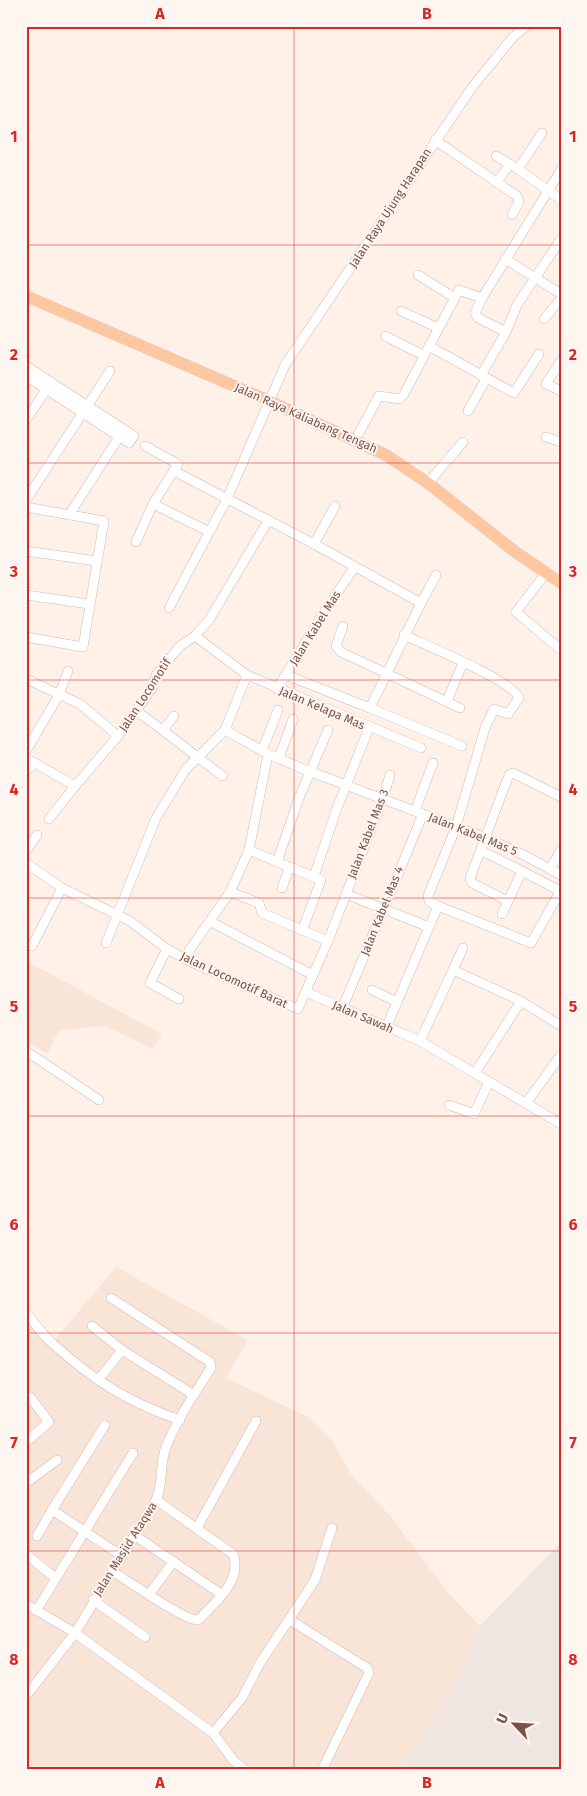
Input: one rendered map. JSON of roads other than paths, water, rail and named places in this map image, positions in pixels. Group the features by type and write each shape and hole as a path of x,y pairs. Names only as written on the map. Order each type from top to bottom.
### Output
{"main road":[{"name":"Jalan Raya Kaliabang Tengah","path":"26,296 269,401 386,455 428,483 514,551 561,583"}],"street":[{"name":"Jalan Raya Ujung Harapan","path":"269,401 285,364 435,140 473,86 514,36 527,26"},
{"path":"496,183 514,166 542,133"},
{"path":"435,140 519,198 512,216"},
{"path":"496,156 514,166 561,200"},
{"path":"506,332 476,316 482,298 561,170"},
{"path":"468,411 517,305 561,239"},
{"path":"506,259 561,294"},
{"path":"418,275 454,298"},
{"path":"355,440 379,396 396,399 403,396 454,298 461,290 482,298"},
{"path":"544,319 561,299"},
{"path":"401,311 438,328"},
{"path":"385,336 423,355"},
{"path":"428,346 483,377 516,392 539,354"},
{"path":"561,361 546,384 561,391"},
{"path":"26,366 49,385 85,409 134,436 129,444 85,409"},
{"path":"26,500 110,371"},
{"path":"26,376 49,385"},
{"path":"26,420 49,385"},
{"path":"169,608 208,531 227,499 269,401"},
{"path":"69,514 119,437"},
{"path":"546,437 561,442"},
{"path":"428,483 463,442"},
{"path":"136,542 153,504 178,466 176,462 145,446"},
{"path":"174,471 314,544 354,568 421,603"},
{"path":"153,504 208,531"},
{"path":"314,544 335,506"},
{"path":"26,507 104,521 83,647 26,637"},
{"name":"Jalan Locomotif","path":"49,819 118,736 153,687 156,675 180,646 194,636 209,620 268,521"},
{"path":"26,551 97,561"},
{"name":"Jalan Kabel Mas","path":"277,688 354,568"},
{"path":"546,573 516,612 561,650"},
{"path":"370,708 385,672 436,574"},
{"path":"26,595 89,604"},
{"path":"342,626 336,648 460,708"},
{"path":"404,635 485,672 510,688 519,698 510,714 496,709 492,711 484,728 456,827 428,896 429,901 438,906 531,943 560,890 482,851"},
{"path":"106,943 156,818 177,781 196,757 225,730 247,675 194,636"},
{"path":"447,701 462,663"},
{"path":"26,751 59,695 68,671"},
{"name":"Jalan Kelapa Mas","path":"247,675 369,728 346,784 314,876"},
{"path":"286,675 462,746"},
{"path":"26,679 80,704 118,736"},
{"path":"184,958 211,922 230,892 249,850 265,752 278,710"},
{"path":"136,711 164,729 196,757 223,776"},
{"path":"164,729 174,716"},
{"path":"279,758 293,719"},
{"path":"369,728 421,748"},
{"path":"225,730 279,758 384,798"},
{"path":"277,862 299,798 328,730"},
{"path":"26,771 30,760 75,786"},
{"name":"Jalan Kabel Mas 4","path":"342,1009 419,813 433,763"},
{"path":"508,901 470,881 470,878 482,851 510,773 561,797"},
{"name":"Jalan Kabel Mas 3","path":"346,894 384,798 390,775"},
{"name":"Jalan Kabel Mas 5","path":"384,798 486,838 561,875"},
{"path":"26,851 37,836"},
{"path":"249,850 289,868 314,876 321,882 302,930"},
{"path":"550,869 561,850"},
{"name":"Jalan Locomotif Barat","path":"26,863 62,888 117,913 167,949 296,1009 300,1007 346,894"},
{"path":"282,888 289,868"},
{"path":"502,914 522,871"},
{"path":"32,946 62,888"},
{"path":"230,892 259,903 262,913 328,941"},
{"path":"346,894 429,928"},
{"path":"386,1028 438,906"},
{"path":"211,922 313,975"},
{"path":"420,1041 463,948"},
{"path":"167,949 150,983 179,999"},
{"path":"453,970 521,1001 561,1026"},
{"path":"372,990 397,1002"},
{"name":"Jalan Sawah","path":"306,992 420,1041 561,1124"},
{"path":"475,1074 521,1001"},
{"path":"26,1052 99,1100"},
{"path":"526,1103 561,1055"},
{"path":"449,1105 474,1114 489,1082"},
{"name":"Jalan Masjid Ataqwa","path":"27,1694 75,1633 156,1500 162,1482 161,1467 166,1446 178,1419 194,1396 211,1364 111,1298"},
{"path":"26,1314 50,1342 98,1380 125,1398 178,1419"},
{"path":"92,1326 122,1350 194,1396"},
{"path":"98,1380 122,1350"},
{"path":"26,1399 30,1397 48,1422 26,1442"},
{"path":"197,1528 256,1421"},
{"path":"37,1536 105,1425"},
{"path":"36,1611 133,1453"},
{"path":"26,1483 57,1460"},
{"path":"112,1571 150,1593 179,1613 194,1620 198,1620 235,1576 236,1561 229,1549 156,1500"},
{"path":"52,1510 122,1556"},
{"path":"214,1733 242,1698 260,1663 315,1580 332,1528"},
{"path":"134,1535 221,1594"},
{"path":"26,1554 55,1578"},
{"path":"150,1593 174,1561"},
{"path":"94,1600 145,1637"},
{"path":"26,1604 75,1633 214,1733 234,1761 246,1770"},
{"path":"290,1620 367,1668 370,1673 322,1770"}]}
